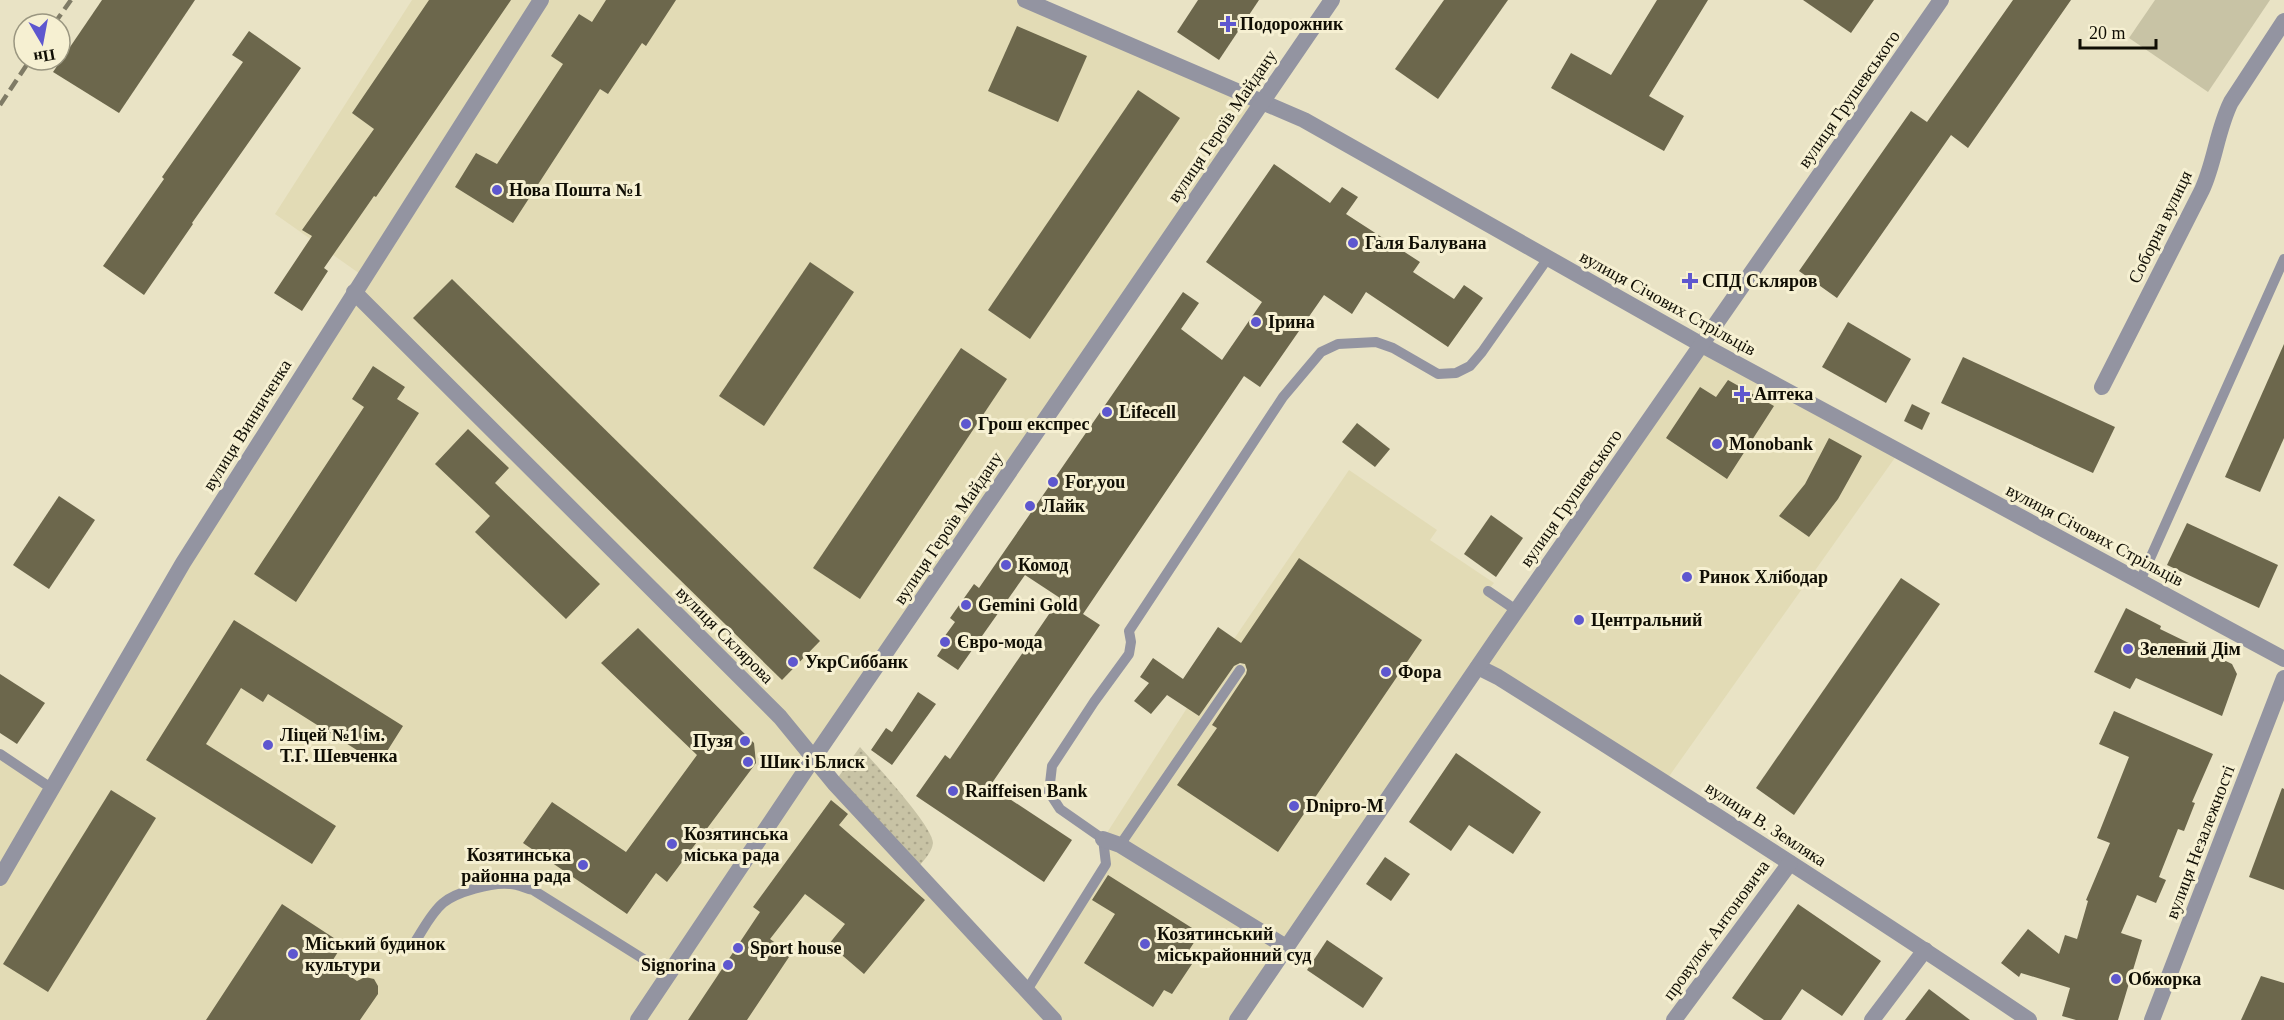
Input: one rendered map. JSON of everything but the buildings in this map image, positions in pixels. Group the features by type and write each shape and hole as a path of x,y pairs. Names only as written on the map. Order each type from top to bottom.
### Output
{"street":[{"name":"вулиця Винниченка","path":"0,878 183,563 541,0"},
{"name":"вулиця Січових Стрільців","path":"1025,0 1304,120 1702,345 2284,659"},
{"name":"вулиця Героїв Майдану","path":"638,1020 813,759 1332,0"},
{"name":"вулиця Грушевського","path":"1237,1020 1516,610 1941,0"},
{"name":"Соборна вулиця","path":"2102,387 2208,178 2225,115 2231,102 2284,21"},
{"name":"вулиця Склярова","path":"354,292 780,717 813,759 1054,1020"},
{"name":"вулиця В. Земляка","path":"1478,667 1498,677 1790,863 2029,1020"},
{"name":"вулиця Незалежності","path":"2152,1020 2284,678"},
{"path":"1103,839 1120,845 1286,947"},
{"name":"провулок Антоновича","path":"1674,1020 1790,863"},
{"path":"1872,1020 1925,950"}],"lane":[{"path":"1026,990 1106,864 1103,839 1060,810 1049,792 1052,766 1129,654 1131,642 1129,631 1283,397 1320,352 1338,344 1376,342 1393,348 1438,374 1456,374 1470,366 1482,352 1548,258"},
{"path":"2140,581 2284,258"},
{"path":"1488,591 1516,610"},
{"path":"1120,845 1240,670"},
{"path":"0,754 51,788"},
{"path":"413,945 433,914 444,902 464,892 487,886 510,884 532,890 669,975"}],"shaded area":[{"path":"412,0 1025,0 1262,102 814,759 1026,990 1106,864 1103,839 1187,708 1349,470 1437,530 1430,540 1494,583 1488,590 1517,610 1702,345 1899,452 1665,782 1477,667 1237,1020 0,1020 0,754 51,788 363,276 275,214"},
{"path":"2155,0 2270,0 2208,92 2129,38"},
{"path":"860,747 902,795 924,823 930,835 933,843 931,850 916,870 834,783"}],"railway":[{"path":"62,12 71,0"},
{"path":"0,105 22,72"}],"place":[{"name":"Подорожник","path":"1228,24"},
{"name":"Нова Пошта №1","path":"497,190"},
{"name":"Галя Балувана","path":"1353,243"},
{"name":"СПД Скляров","path":"1690,281"},
{"name":"Ірина","path":"1256,322"},
{"name":"Аптека","path":"1742,394"},
{"name":"Lifecell","path":"1107,412"},
{"name":"Грош експрес","path":"966,424"},
{"name":"Monobank","path":"1717,444"},
{"name":"For you","path":"1053,482"},
{"name":"Лайк","path":"1030,506"},
{"name":"Комод","path":"1006,565"},
{"name":"Ринок Хлібодар","path":"1687,577"},
{"name":"Gemini Gold","path":"966,605"},
{"name":"Центральний","path":"1579,620"},
{"name":"Євро-мода","path":"945,642"},
{"name":"Зелений Дім","path":"2128,649"},
{"name":"УкрСиббанк","path":"793,662"},
{"name":"Фора","path":"1386,672"},
{"name":"Пузя","path":"745,741"},
{"name":"Ліцей №1 ім. Т.Г. Шевченка","path":"268,745"},
{"name":"Шик і Блиск","path":"748,762"},
{"name":"Raiffeisen Bank","path":"953,791"},
{"name":"Dnipro-M","path":"1294,806"},
{"name":"Козятинська міська рада","path":"672,844"},
{"name":"Козятинська районна рада","path":"583,865"},
{"name":"Козятинський міськрайонний суд","path":"1145,944"},
{"name":"Sport house","path":"738,948"},
{"name":"Міський будинок культури","path":"293,954"},
{"name":"Signorina","path":"728,965"},
{"name":"Обжорка","path":"2116,979"}]}
